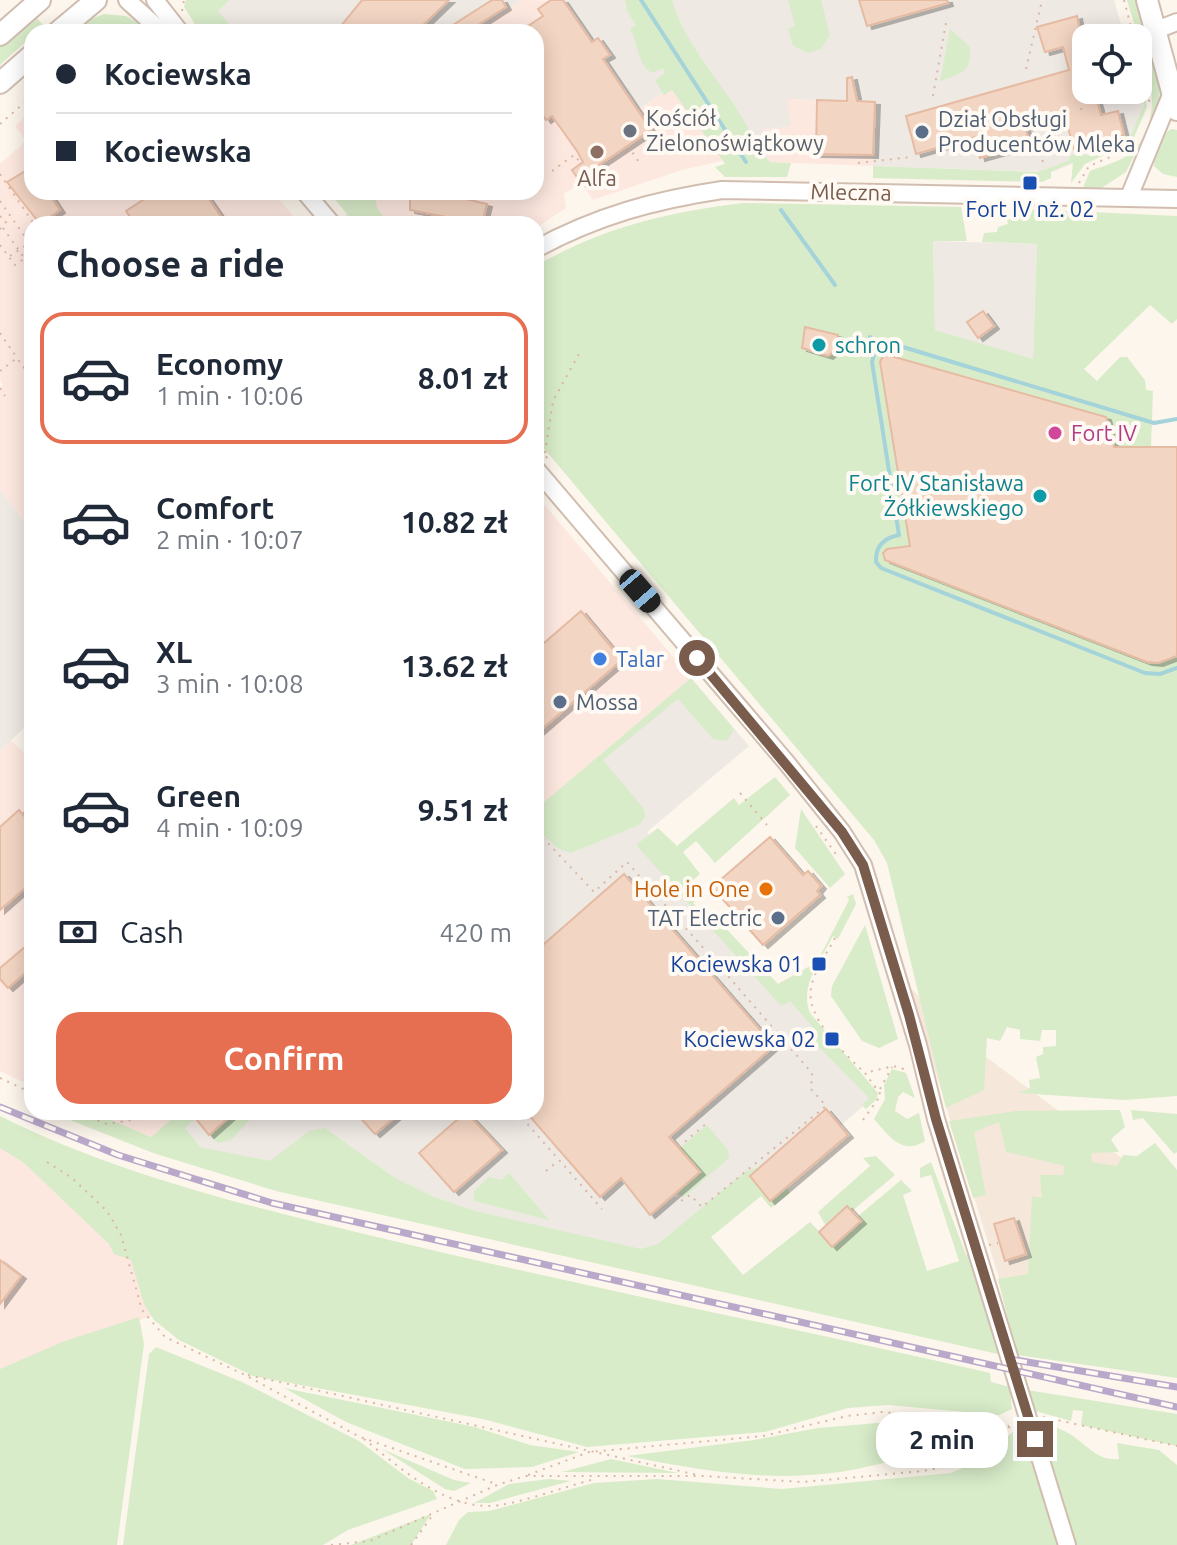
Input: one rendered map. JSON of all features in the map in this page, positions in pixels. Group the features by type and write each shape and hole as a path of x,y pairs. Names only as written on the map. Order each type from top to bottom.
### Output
{"street":[{"path":"0,35 40,0"},
{"path":"68,24 96,0"},
{"path":"127,0 153,24"},
{"path":"155,0 174,24"},
{"path":"1129,197 1174,103 1147,0"},
{"path":"1154,31 1177,22"},
{"path":"0,83 24,62"},
{"name":"Mleczna","path":"544,245 614,213 660,200 722,190 1177,199"},
{"path":"312,200 325,216"},
{"path":"544,479 786,762 842,832 863,865 909,1015 936,1119 1067,1545"}],"path":[{"path":"1026,69 1042,0"},
{"path":"1124,0 1130,24"},
{"path":"933,96 947,17"},
{"path":"0,124 24,103"},
{"path":"1081,108 1082,114"},
{"path":"1030,122 1043,162"},
{"path":"628,146 641,165"},
{"path":"1076,196 1084,170 1133,147"},
{"path":"552,171 574,155 579,161"},
{"path":"858,163 911,157"},
{"path":"0,175 28,216"},
{"path":"0,201 24,236"},
{"path":"0,216 5,220 2,228 24,258"},
{"path":"0,245 15,265 24,260"},
{"path":"9,257 24,246"},
{"path":"0,333 24,368"},
{"path":"544,446 553,401 579,354"},
{"path":"0,371 17,358"},
{"path":"0,388 5,396"},
{"path":"740,793 767,825"},
{"path":"813,821 845,866"},
{"path":"544,839 594,892 627,862 812,1073 811,1089 826,1106 702,1207 690,1195 681,1201 676,1195"},
{"path":"835,938 812,982 810,1001 817,1016 879,1090"},
{"path":"709,967 715,961"},
{"path":"865,1073 893,1066 911,1074 907,1061"},
{"path":"863,1120 879,1100 879,1090 893,1066"},
{"path":"0,1078 24,1089"},
{"path":"96,1120 107,1124 132,1120"},
{"path":"524,1120 602,1209"},
{"path":"679,1147 708,1122"},
{"path":"546,1171 559,1161"},
{"path":"47,1162 81,1186 107,1211 121,1235 148,1322 172,1342 243,1374 360,1437 418,1481 461,1502 490,1506 596,1479"},
{"path":"978,1249 998,1243"},
{"path":"243,1374 476,1423 512,1436 704,1476"},
{"path":"333,1545 370,1541 497,1485 589,1452 763,1436 847,1416 883,1412 1010,1427"},
{"path":"525,1476 596,1479 704,1476 803,1482 923,1471 958,1464 987,1447 1026,1412 1109,1434 1177,1446"},
{"path":"360,1437 497,1485"},
{"path":"411,1545 432,1515"}],"shaded area":[{"path":"211,0 521,0 484,24 222,24"},
{"path":"521,0 564,1 531,24 484,24"},
{"path":"563,0 627,0 680,81 576,152 552,116 546,120 544,117 544,24 530,24"},
{"path":"650,0 1114,0 1121,24 1072,24 1072,104 1144,104 1129,142 1051,172 873,166 874,102 787,99 791,126 762,130 770,162 758,161"},
{"path":"680,81 725,160 682,170 593,200 581,183 564,194 566,208 544,223 544,216 375,216 362,200 544,200 544,116 546,119 552,116 637,111"},
{"path":"786,99 875,102 873,166 770,162 762,130 790,126"},
{"path":"24,118 24,138 15,126"},
{"path":"24,143 24,200 280,200 293,216 24,216 24,522 0,489 0,388 3,385 0,380 0,164"},
{"path":"933,241 1037,244 1033,359 935,331"},
{"path":"0,489 24,522 24,728 0,751"},
{"path":"544,504 691,678 544,802"},
{"path":"691,678 749,746 647,832 668,858 661,865 774,998 783,991 875,1096 840,1126 825,1110 750,1176 668,1263 177,1146 179,1120 544,1120 544,802"},
{"path":"11,741 24,752 24,1082 0,1071 0,751"},
{"path":"909,986 951,1031 1177,1199 1020,1346"},
{"path":"0,1119 94,1164 157,1314 0,1369"},
{"path":"112,1120 171,1120 151,1137"}],"green space":[{"path":"186,0 229,0 218,11 229,24 195,24 184,7"},
{"path":"625,0 672,0 684,31 761,151 770,162 791,163 787,177 725,177 715,167 725,164 692,117 683,121 678,117 687,111 672,90 664,95 655,80 665,73 663,68 653,73 644,66 630,29 636,25 627,11"},
{"path":"788,0 821,0 830,35 821,49 808,53 793,46 788,29 795,26"},
{"path":"1127,0 1137,0 1144,24 1135,24"},
{"path":"104,14 126,16 140,24 82,24"},
{"path":"34,15 42,24 24,24 24,43 0,65 0,45"},
{"path":"950,29 970,47 969,62 964,71 940,81"},
{"path":"1152,55 1160,84 1159,107 1146,132 1151,115"},
{"path":"1146,104 1132,142 1085,164 1071,183 1073,162 1051,172 1051,178 1042,182 873,178 873,166 1038,172 1070,160 1069,157 1076,153 1091,156 1128,142"},
{"path":"1171,129 1177,130 1177,177 1163,174 1154,166 1158,145"},
{"path":"1145,134 1126,172 1100,189 1082,190 1090,171 1131,153"},
{"path":"336,200 376,200 383,216 348,216"},
{"path":"744,203 961,207 967,241 933,241 935,330 1033,359 1037,244 982,242 984,233 997,232 998,227 1008,224 1006,217 1025,209 1177,216 1177,319 1172,324 1150,305 1084,369 1097,381 1120,357 1127,357 1145,380 1146,390 1153,391 1151,447 1114,447 1105,417 890,355 880,359 910,546 887,549 883,553 885,560 1146,662 1158,663 1177,656 1177,1096 1124,1100 1019,1093 1030,1088 1029,1080 1040,1078 1036,1057 1043,1054 1043,1047 1056,1046 1056,1030 1042,1030 1040,1041 1020,1039 1020,1030 1007,1027 1000,1041 987,1038 984,1090 946,1108 887,863 874,840 544,448 544,262 611,231 689,211"},
{"path":"691,678 734,729 727,741 713,739 678,699 603,760 644,809 645,817 639,825 571,853 559,849 544,836 544,802"},
{"path":"775,777 790,795 715,863 696,841 683,852 700,874 689,884 700,896 693,903 710,923 717,919 778,984 817,962 849,900 847,897 853,894 856,904 838,939 833,936 818,964 809,983 807,1003 810,1013 878,1093 877,1099 866,1109 862,1105 869,1098 805,1033 812,1026 790,1001 781,1006 636,845 658,828 677,846 734,798 739,805"},
{"path":"801,809 845,874 830,888 795,848"},
{"path":"865,925 898,1039 879,1048 862,1041 831,996 832,986"},
{"path":"892,1069 906,1073 915,1098 903,1092 898,1097 895,1111 907,1119 919,1113 925,1141 917,1145 896,1142 874,1119 885,1099 884,1085"},
{"path":"1120,1110 1125,1127 1111,1139 1119,1152 1092,1153 1091,1162 1117,1166 1123,1155 1137,1156 1155,1143 1177,1170 1177,1378 1017,1355 998,1279 1028,1274 1032,1196 1042,1198 1040,1175 1063,1175 1065,1166 1006,1152 999,1122 974,1132 986,1195 973,1198 949,1121 1016,1111"},
{"path":"1131,1110 1177,1114 1177,1152 1174,1154 1143,1118 1133,1120"},
{"path":"0,1116 47,1138 145,1175 246,1204 472,1259 990,1373 991,1382 1010,1387 1012,1409 999,1415 888,1405 848,1408 765,1432 587,1447 483,1419 253,1376 179,1340 154,1320 144,1304 131,1260 114,1254 109,1244 24,1163 0,1148"},
{"path":"70,1120 112,1120 151,1137 171,1120 194,1120 185,1128 200,1147 270,1161 309,1131 325,1128 395,1178 434,1197 475,1211 641,1249 658,1244 745,1172 761,1166 750,1176 786,1187 790,1193 771,1208 761,1196 711,1237 743,1275 810,1222 833,1246 861,1222 857,1217 901,1180 912,1191 903,1195 927,1271 959,1261 931,1175 920,1178 920,1168 931,1162 966,1255 973,1253 1002,1355 276,1191 153,1153"},
{"path":"226,1120 249,1120 231,1140 219,1143 209,1135"},
{"path":"707,1125 728,1150 729,1158 683,1198 677,1191 679,1149"},
{"path":"876,1156 895,1175 852,1211 847,1207 826,1226 818,1212 870,1166 863,1158"},
{"path":"509,1173 549,1220 474,1201 474,1191 489,1177 502,1180"},
{"path":"139,1317 144,1344 117,1545 0,1545 0,1369 62,1342"},
{"path":"156,1347 242,1382 359,1441 408,1478 433,1491 437,1499 348,1530 323,1545 123,1545 149,1354"},
{"path":"284,1388 475,1427 530,1445 579,1452 532,1467 465,1469 346,1422"},
{"path":"1027,1390 1177,1414 1177,1446 1081,1425 1083,1411 1073,1410 1071,1421 1032,1410"},
{"path":"901,1421 920,1429 925,1439 922,1448 897,1460 840,1472 779,1476 748,1474 627,1456 754,1440 818,1428"},
{"path":"1036,1424 1064,1431 1104,1458 1119,1459 1117,1443 1159,1450 1177,1465 1177,1545 1074,1545"},
{"path":"1018,1427 1025,1432 1058,1545 446,1545 459,1520 468,1512 489,1511 594,1483 657,1479 782,1489 951,1473 982,1460"},
{"path":"382,1449 454,1480 471,1483 454,1491 445,1489"},
{"path":"611,1459 678,1473 562,1472"},
{"path":"549,1479 571,1481 490,1503 474,1503 509,1484"},
{"path":"431,1514 411,1545 351,1545"}],"building":[{"path":"362,0 449,0 424,24 342,24"},
{"path":"492,0 502,0 506,7 479,24 454,24"},
{"path":"551,0 563,0 592,42 598,38 610,55 603,59 651,130 593,169 596,173 581,183 572,170 583,162 577,151 552,116 546,120 544,117 544,24 531,24 543,16 538,9"},
{"path":"859,0 947,0 948,3 867,26"},
{"path":"1077,16 1079,24 1072,24 1072,104 1098,104 1101,115 1118,111 1124,135 1074,149 1064,113 1024,124 1030,144 980,158 975,137 916,154 906,116 1069,70 1063,47 1045,52 1037,27"},
{"path":"852,77 857,101 875,102 873,155 816,154 817,100 847,101 847,78"},
{"path":"24,172 24,200 53,200 60,210 51,216 34,216 7,182"},
{"path":"143,200 210,200 220,216 129,216 126,211"},
{"path":"410,200 470,200 487,204 484,216 441,216 410,210"},
{"path":"983,311 994,326 978,338 967,322"},
{"name":"schron","path":"805,327 838,335 834,351 828,356 802,348"},
{"name":"Fort IV Stanisława Żółkiewskiego","path":"884,354 1106,417 1114,447 1177,447 1177,656 1158,663 1147,662 885,560 883,553 887,549 910,546 880,362"},
{"path":"581,611 622,660 544,727 544,643"},
{"path":"19,810 24,816 24,889 0,910 0,827"},
{"path":"770,837 803,875 808,871 821,886 817,891 820,895 763,945 712,887"},
{"path":"624,874 774,1046 669,1137 700,1172 650,1215 621,1178 600,1197 533,1120 544,1120 544,944"},
{"path":"24,948 24,974 8,988 0,979 0,968"},
{"path":"826,1109 848,1135 770,1201 750,1176"},
{"path":"197,1120 226,1120 209,1135"},
{"path":"362,1120 392,1120 375,1134"},
{"path":"457,1120 474,1120 502,1150 454,1192 419,1153"},
{"path":"847,1206 861,1221 832,1247 819,1232"},
{"path":"1014,1218 1026,1254 1005,1261 994,1224"},
{"path":"0,1260 21,1276 0,1304"}],"waterway":[{"path":"641,0 746,162"},
{"path":"781,210 835,285"},
{"path":"870,337 875,350 872,362 899,535 889,538 879,547 876,562 881,568 1145,673 1160,674 1177,668"},
{"path":"875,350 903,347 1154,423 1177,419"}],"railway":[{"path":"0,1107 24,1117"},
{"path":"32,1120 118,1155 272,1203 1177,1407"},
{"path":"1015,1360 1177,1387"}],"place":[{"name":"Kościół Zielonoświątkowy","path":"630,131"},
{"name":"Dział Obsługi Producentów Mleka","path":"922,132"},
{"name":"Alfa","path":"597,152"},
{"name":"Fort IV nż. 02","path":"1030,183"},
{"name":"schron","path":"819,345"},
{"name":"Fort IV","path":"1055,433"},
{"name":"Fort IV Stanisława Żółkiewskiego","path":"1040,496"},
{"name":"Talar","path":"600,659"},
{"name":"Mossa","path":"560,702"},
{"name":"Hole in One","path":"766,889"},
{"name":"TAT Electric","path":"778,918"},
{"name":"Kociewska 01","path":"819,964"},
{"name":"Kociewska 02","path":"832,1039"}],"route":[{"path":"697,658 786,762 842,832 863,865 880,912 936,1119 1035,1439"}]}
